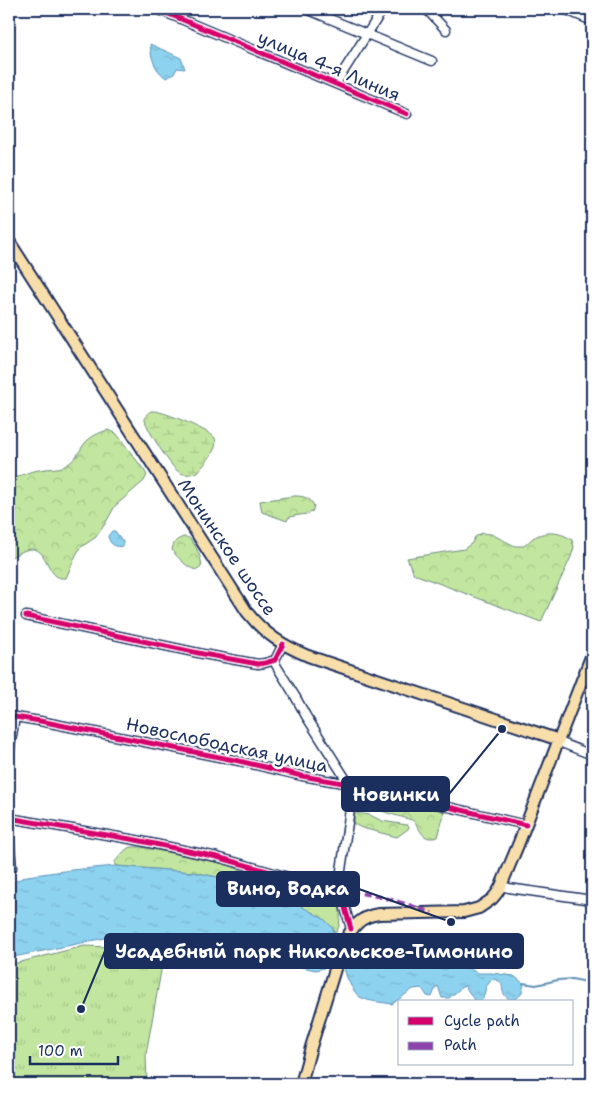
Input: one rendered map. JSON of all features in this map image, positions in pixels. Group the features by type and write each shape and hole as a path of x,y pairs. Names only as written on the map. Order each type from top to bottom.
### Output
{"main road":[{"name":"Монинское шоссе","path":"9,241 247,612 263,631 282,644 308,656 559,741"},
{"path":"301,1084 330,984 344,944 351,930 360,921 372,915 464,912 479,908 497,893 559,741 587,680 592,654"}],"street":[{"name":"улица 4-я Линия","path":"158,9 407,114"},
{"path":"306,9 432,61"},
{"path":"336,84 383,9"},
{"path":"426,9 446,30"},
{"path":"564,9 592,21"},
{"path":"26,616 241,661 258,664 275,660"},
{"path":"282,644 275,660 276,665 348,784 351,794 352,802 338,891 344,904 351,930"},
{"path":"9,754 12,717"},
{"name":"Новослободская улица","path":"12,717 40,721 348,784 526,825"},
{"path":"559,741 592,755"},
{"path":"9,818 136,840 217,857 338,891"},
{"path":"9,836 12,868"},
{"path":"501,886 592,900"}],"green space":[{"path":"151,411 158,411 179,419 215,438 216,443 213,452 198,472 184,474 171,464 146,424 145,417"},
{"path":"108,430 116,433 144,470 147,475 144,481 115,506 96,537 80,548 66,578 59,578 55,575 38,550 26,550 9,558 9,481 31,472 65,466 73,460 85,443 99,433"},
{"path":"294,496 308,499 314,506 312,512 288,518 287,521 262,512 260,501"},
{"path":"482,533 491,534 515,546 524,546 538,535 548,533 563,535 572,540 574,547 571,557 541,622 414,574 407,558 464,549 472,543 475,537"},
{"path":"184,537 191,540 198,552 202,564 198,569 190,568 172,550 176,541"},
{"path":"365,793 440,809 444,814 438,837 428,838 424,836 412,820 381,811 365,803 363,797"},
{"path":"357,813 409,827 397,837 362,828 354,824 354,815"},
{"path":"130,847 141,847 230,865 246,873 272,876 291,885 292,891 288,892 279,889 270,891 241,882 193,872 116,866 114,863"},
{"path":"327,893 337,899 340,909 339,926 335,934 332,927 301,906 307,900"},
{"path":"84,946 165,949 146,1054 147,1084 9,1084 9,965"}],"water":[{"path":"150,44 181,58 185,69 177,68 174,74 166,78 154,63"},
{"path":"112,531 115,531 123,542 123,546 115,546 111,543 108,536"},
{"path":"116,866 193,872 241,882 289,896 301,906 324,919 332,927 335,934 333,955 324,968 316,970 278,962 262,950 225,939 152,936 110,937 9,958 9,884 27,876"},
{"path":"360,949 373,951 390,959 425,968 445,969 464,964 478,973 514,976 524,984 519,997 510,1000 504,995 501,983 492,979 486,987 482,1000 474,1000 465,986 449,998 442,998 438,986 432,997 427,996 422,988 413,989 392,1004 371,1001 360,997 349,983 344,965 351,951"}],"waterway":[{"path":"523,983 536,985 572,979 592,983"}],"marked path":[{"path":"338,891 386,898 432,913"}],"cycle path":[{"path":"157,9 407,114"},
{"path":"26,616 258,664 275,660 283,644"},
{"path":"9,716 349,784 526,825"},
{"path":"9,818 136,840 217,857 338,891 351,929"}],"place":[{"name":"Новинки","path":"502,729"},
{"name":"Вино, Водка","path":"451,922"},
{"name":"Усадебный парк Никольское-Тимонино","path":"81,1009"}]}
